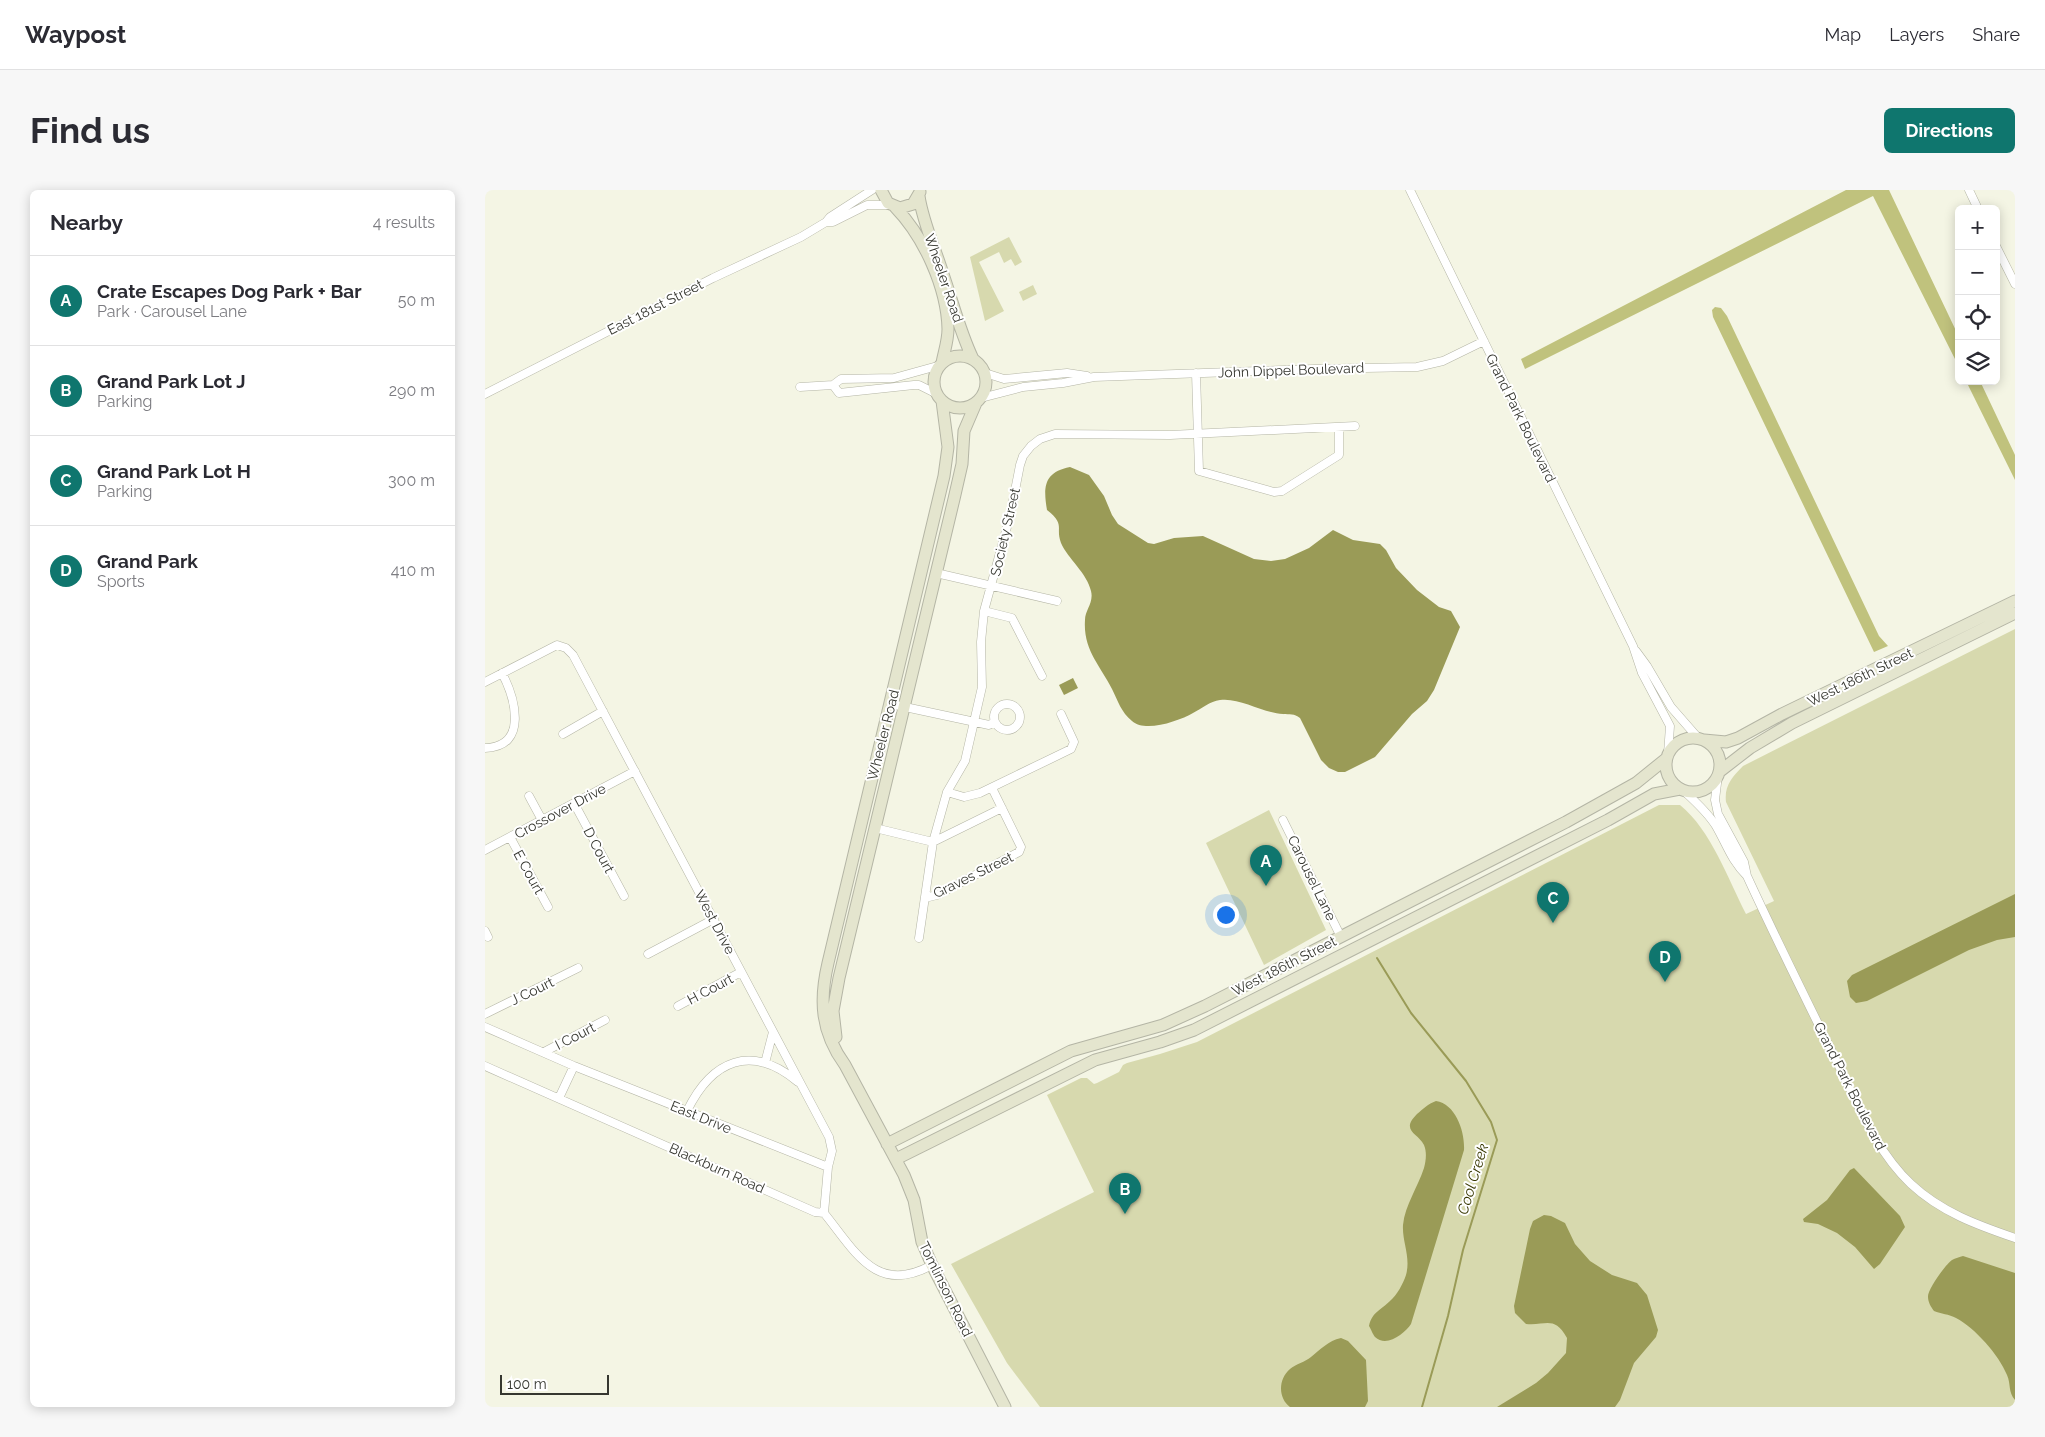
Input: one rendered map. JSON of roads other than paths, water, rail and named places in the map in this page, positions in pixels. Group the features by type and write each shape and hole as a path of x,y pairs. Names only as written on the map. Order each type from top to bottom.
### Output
{"street":[{"name":"East 181st Street","path":"485,394 713,278 801,237 872,190"},
{"name":"Wheeler Road","path":"881,190 884,199 893,206 918,237 938,279 948,329 941,364"},
{"name":"Grand Park Boulevard","path":"1410,190 1633,646 1642,673 1670,726 1667,756"},
{"path":"1969,190 1976,205"},
{"name":"Wheeler Road","path":"920,192 928,234 964,341 973,359"},
{"path":"893,206 909,206 920,192"},
{"name":"East 181st Street","path":"826,222 833,222 867,206 893,206"},
{"path":"1998,250 2015,284"},
{"name":"John Dippel Boulevard","path":"979,401 1023,387 1063,383 1094,377 1417,367 1443,361 1483,341"},
{"path":"800,387 833,385 841,379 894,378 941,364 955,357 964,356 973,359 980,365 985,373 987,387 979,401 969,407 959,409 950,407 939,398 916,385 839,393 833,385"},
{"path":"939,398 934,380 941,364"},
{"name":"John Dippel Boulevard","path":"985,373 1004,379 1067,373 1094,377"},
{"path":"1196,373 1199,471 1274,492 1283,491 1339,455 1339,427"},
{"name":"Wheeler Road","path":"898,1163 845,1065 836,1052 827,1030 823,1007 823,985 944,476 948,447 939,398"},
{"name":"Wheeler Road","path":"845,1065 834,1026 835,995 961,464 964,431 979,401"},
{"name":"Society Street","path":"919,938 933,842 947,792 965,761 982,687 981,642 984,611 993,586 1023,456 1031,446 1040,439 1055,434 1198,434 1355,426"},
{"path":"936,573 1057,601"},
{"name":"West 186th Street","path":"1701,740 1726,742 1738,738 1782,714 2015,601"},
{"path":"984,611 1012,618 1042,676"},
{"name":"West 186th Street","path":"1719,773 1750,748 1792,723 2015,613"},
{"name":"West Drive","path":"502,672 557,645 566,648 573,655 832,1145 824,1213"},
{"name":"Grand Park Boulevard","path":"1633,646 1671,707 1701,740"},
{"path":"485,682 502,672 512,695 514,717 513,733 508,740 500,745 485,748"},
{"path":"891,704 989,724 995,722"},
{"path":"563,734 603,711"},
{"path":"947,792 964,797 974,795 992,788 1073,747 1073,738 1061,714"},
{"path":"1688,739 1701,740 1712,746 1718,755 1719,773 1713,784 1705,790 1695,793 1682,790 1672,783 1667,774 1667,756 1679,742 1688,739"},
{"name":"West 186th Street","path":"887,1144 1071,1051 1180,1018 1265,976 1609,798 1636,783 1667,756"},
{"name":"Crossover Drive","path":"485,850 635,772"},
{"name":"Grand Park Boulevard","path":"1719,773 1715,800 1719,814 1743,862 1747,876 1870,1127 1887,1157 1912,1185 1940,1207 1965,1220 2015,1238"},
{"path":"875,828 933,842 1002,808 992,788"},
{"name":"Grand Park Boulevard","path":"1682,790 1707,812 1716,825 1735,865 1747,876"},
{"name":"West 186th Street","path":"898,1163 1095,1060 1179,1036 1274,990 1608,820 1654,794 1682,790"},
{"path":"529,796 542,820"},
{"name":"D Court","path":"574,803 624,896"},
{"name":"Graves Street","path":"925,898 955,886 1017,854 1020,849 1002,808"},
{"name":"Carousel Lane","path":"1283,820 1341,937"},
{"name":"E Court","path":"510,837 548,906"},
{"path":"647,954 714,919"},
{"name":"J Court","path":"485,1014 578,968"},
{"name":"H Court","path":"678,1006 741,972"},
{"path":"1265,976 1274,990"},
{"name":"I Court","path":"544,1052 605,1020"},
{"name":"East Drive","path":"485,1027 574,1066 828,1167"},
{"path":"765,1063 773,1032"},
{"path":"687,1111 705,1082 723,1067 740,1062 765,1063 784,1072 801,1085"},
{"name":"Blackburn Road","path":"485,1066 815,1212 824,1213"},
{"path":"559,1098 574,1066"},
{"name":"Tomlinson Road","path":"898,1163 914,1200 918,1228 932,1265 1005,1407"},
{"path":"824,1213 858,1257 878,1271 889,1275 901,1276 914,1274 932,1265"}],"waterway":[{"name":"Cool Creek","path":"1377,958 1411,1013 1466,1081 1491,1122 1497,1140 1463,1250 1448,1316 1422,1407"}],"place":[{"name":"Crate Escapes Dog Park + Bar","path":"1266,886"},
{"name":"Grand Park Lot H","path":"1553,923"},
{"name":"Grand Park","path":"1665,982"},
{"name":"Grand Park Lot J","path":"1125,1214"}]}
